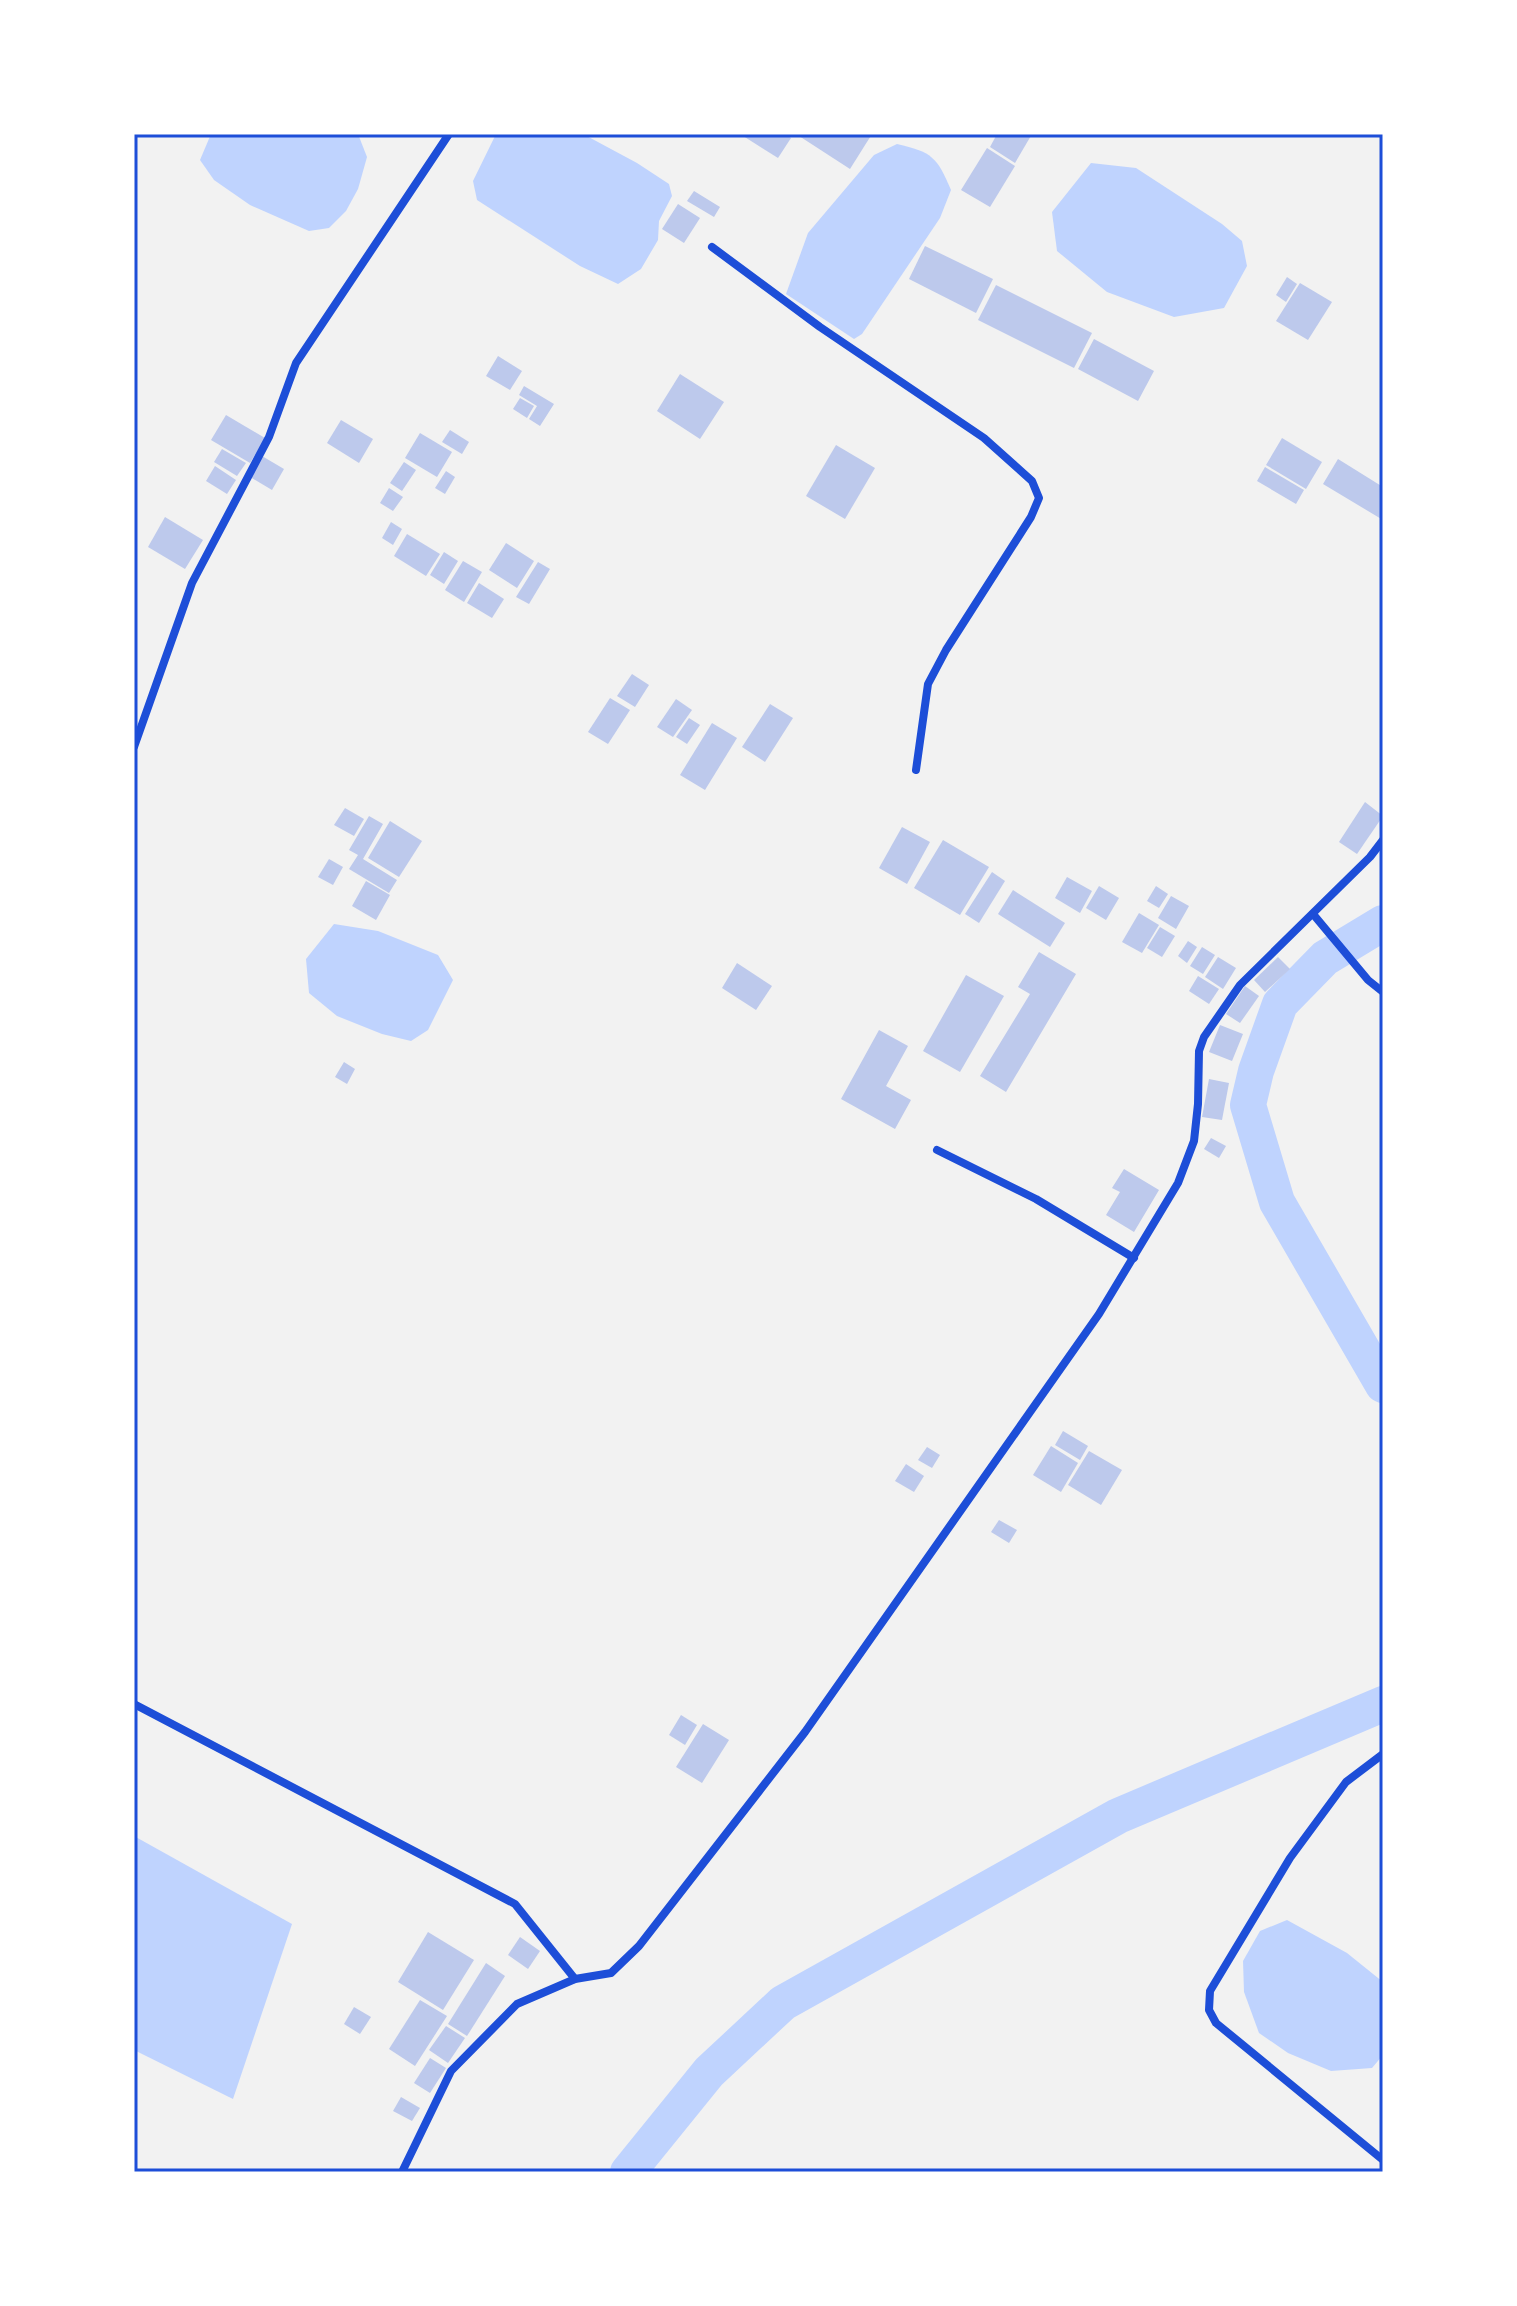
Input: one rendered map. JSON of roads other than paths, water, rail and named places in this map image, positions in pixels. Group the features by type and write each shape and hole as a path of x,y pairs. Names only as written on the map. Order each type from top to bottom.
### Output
{"street":[{"path":"134,747 192,583 269,437 296,363 449,134"},
{"path":"712,247 820,327 984,438 1032,481 1039,498 1031,517 946,650 928,684 916,770"},
{"path":"402,2172 451,2071 517,2004 575,1979 611,1973 639,1946 805,1732 1099,1314 1178,1183 1194,1141 1199,1051 1204,1037 1240,985 1370,857 1383,840"},
{"path":"1313,914 1368,980 1383,992"},
{"path":"937,1150 1036,1199 1134,1258"},
{"path":"134,1704 515,1904 575,1979"},
{"path":"1383,1754 1346,1782 1290,1858 1210,1991 1209,2010 1216,2023 1383,2160"}],"water":[{"path":"211,134 358,134 367,157 358,189 346,211 329,228 309,231 250,205 214,180 200,160"},
{"path":"496,134 583,134 669,184 672,196 659,221 658,240 641,269 618,284 580,266 477,200 473,181"},
{"path":"897,144 926,153 932,158 942,170 951,190 940,218 862,334 854,339 786,294 808,233 874,155"},
{"path":"1091,163 1136,168 1222,224 1242,241 1247,266 1224,308 1174,317 1107,292 1057,251 1052,212"},
{"path":"334,924 378,931 438,955 453,980 428,1030 411,1041 382,1034 337,1016 309,993 306,959"},
{"path":"134,1836 292,1924 233,2099 134,2050"},
{"path":"1287,1920 1347,1953 1383,1982 1383,2055 1372,2068 1331,2071 1288,2053 1259,2033 1244,1992 1243,1961 1260,1931"}],"waterway":[{"path":"1383,923 1325,958 1280,1004 1256,1071 1248,1105 1277,1202 1383,1385"},
{"path":"628,2172 709,2072 783,2003 1118,1816 1383,1704"}]}
